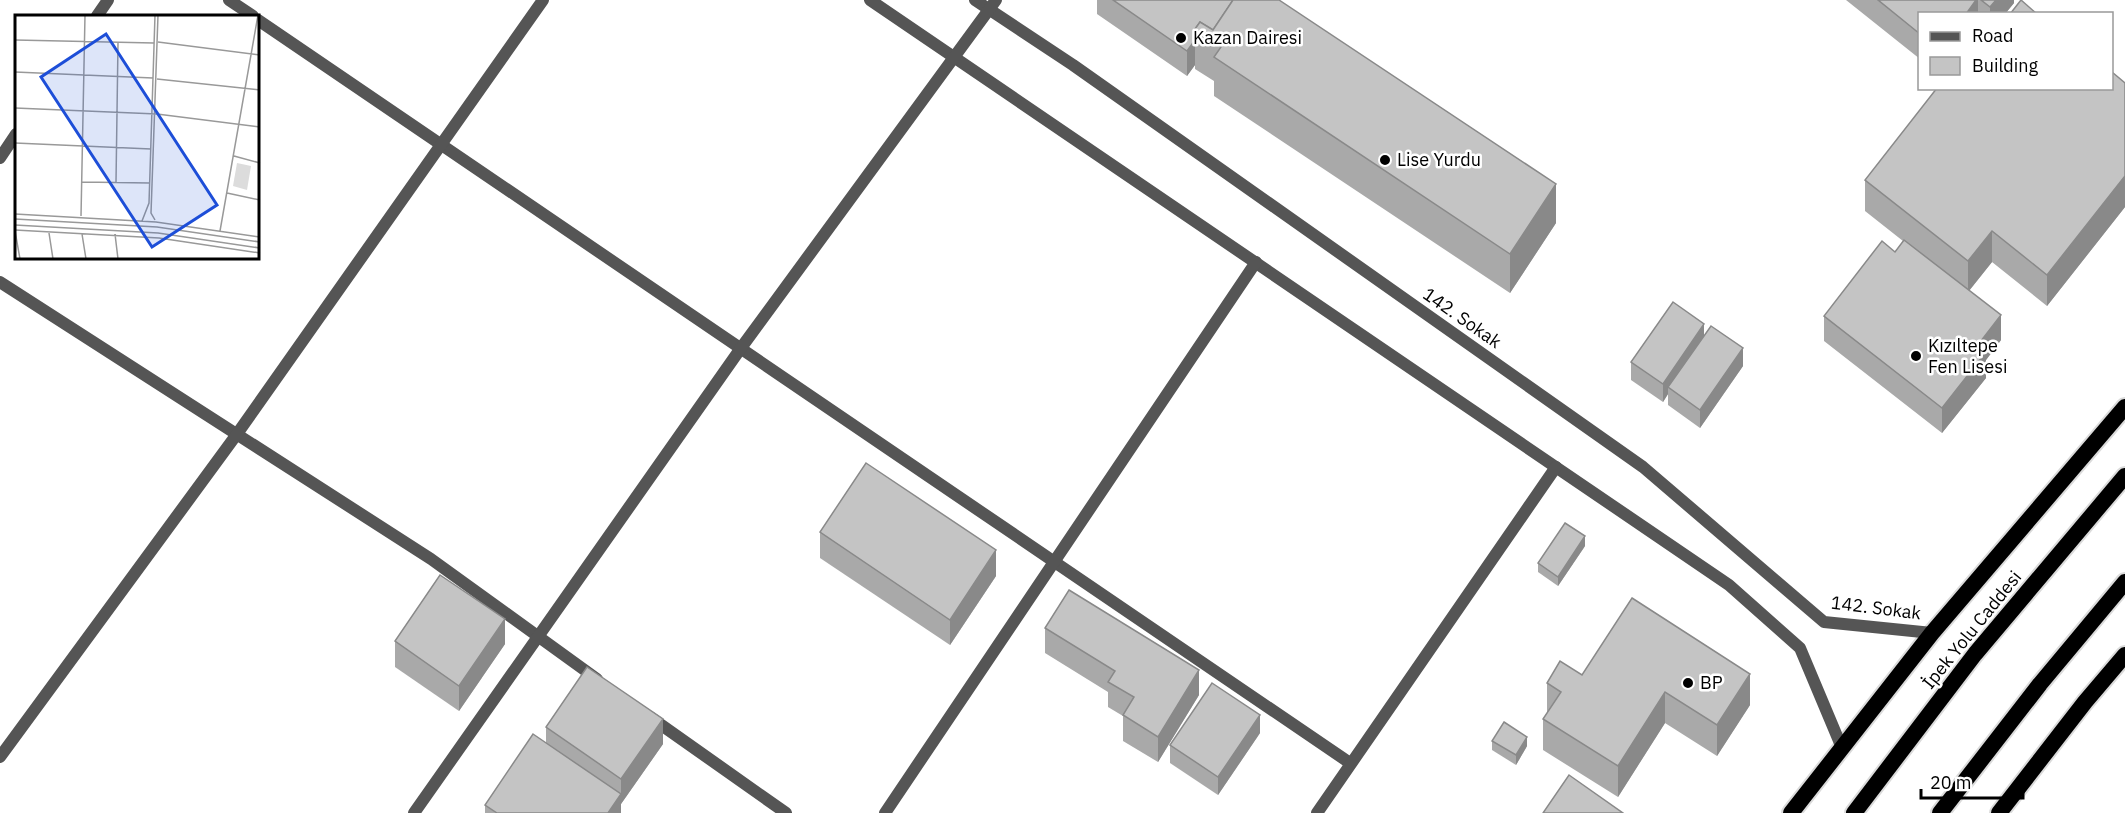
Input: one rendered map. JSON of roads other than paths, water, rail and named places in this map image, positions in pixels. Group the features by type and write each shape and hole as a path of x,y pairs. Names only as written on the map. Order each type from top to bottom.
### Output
{"highway":[{"path":"1791,813 1932,633 2125,407"},
{"name":"İpek Yolu Caddesi","path":"1854,813 1975,654 2125,476"},
{"path":"1940,813 2040,684 2125,582"},
{"path":"1999,813 2085,702 2125,655"}],"street":[{"path":"98,15 108,0"},
{"path":"229,0 252,15"},
{"path":"0,758 237,434 543,0"},
{"path":"870,0 1729,585 1800,648 1842,748"},
{"name":"142. Sokak","path":"975,0 992,4 1082,71 1642,467 1824,622 1932,633"},
{"path":"414,813 741,348 955,58 992,4"},
{"path":"260,21 1350,763"},
{"path":"0,158 15,136"},
{"path":"885,813 1256,262"},
{"path":"0,282 431,559 605,685"},
{"path":"1317,813 1556,466"},
{"path":"643,712 786,813"}],"place":[{"name":"Kazan Dairesi","path":"1181,38"},
{"name":"Lise Yurdu","path":"1385,160"},
{"name":"Kızıltepe Fen Lisesi","path":"1916,356"},
{"name":"BP","path":"1688,683"}]}
